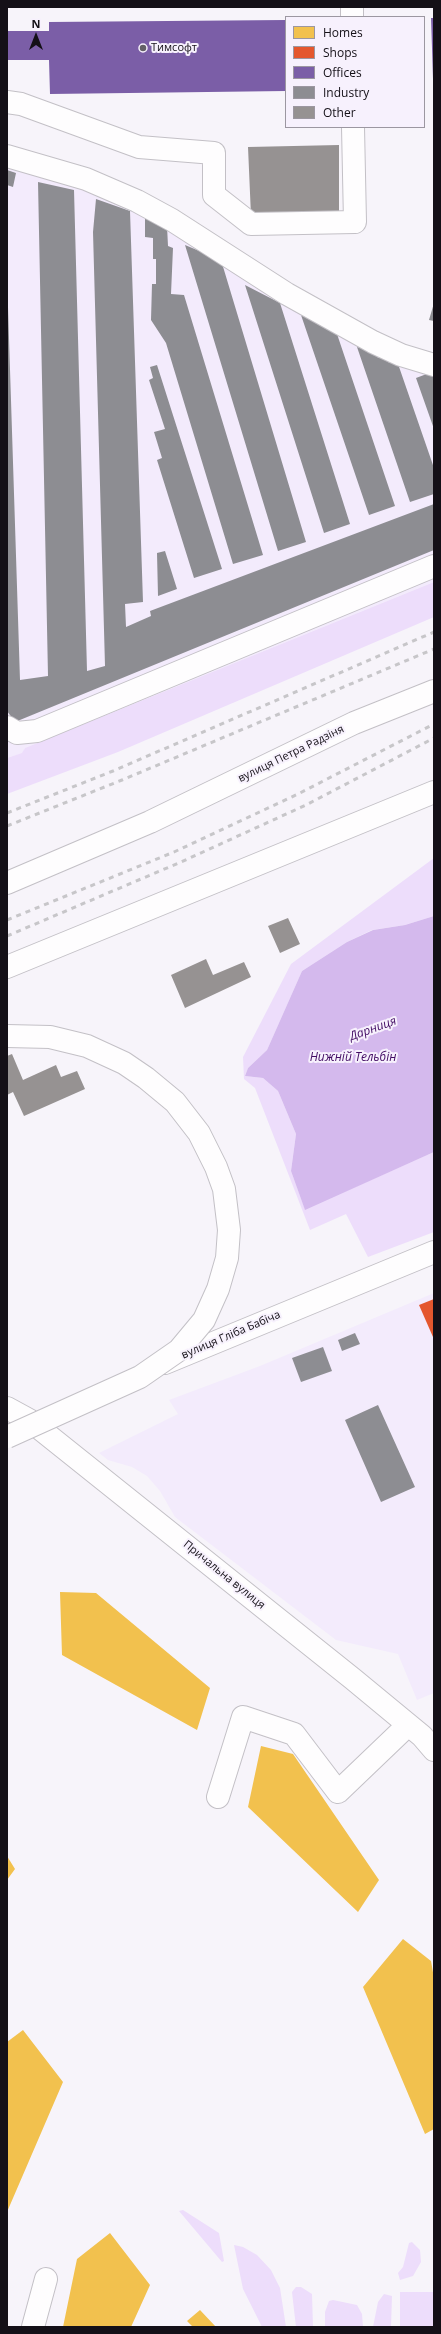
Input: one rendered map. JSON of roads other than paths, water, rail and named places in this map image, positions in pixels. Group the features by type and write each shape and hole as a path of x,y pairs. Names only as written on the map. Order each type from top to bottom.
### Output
{"main road":[{"path":"7,102 21,104 139,147 214,153 214,195 251,224 355,222 353,128"},
{"path":"7,156 86,179 137,201 172,220 287,294 373,342 401,355 434,365"},
{"path":"7,727 17,733 37,731 434,566"},
{"name":"вулиця Петра Радзіня","path":"7,883 150,822 354,723 434,691"},
{"path":"7,967 434,792"},
{"path":"7,1036 50,1037 87,1046 124,1063 146,1078 175,1102 199,1133 216,1167 224,1189 229,1230 227,1258 218,1289 204,1320 179,1350 140,1377 7,1437"},
{"name":"вулиця Гліба Бабіча","path":"29,1420 340,1289 434,1252"},
{"name":"Причальна вулиця","path":"7,1408 29,1420 408,1725 434,1750"},
{"path":"218,1796 243,1716 294,1734 338,1792 408,1725"},
{"path":"33,2327 46,2278"}],"water":[{"name":"Нижній Тельбін","path":"434,916 434,1152 305,1210 291,1171 296,1134 278,1091 263,1078 245,1076 248,1068 267,1050 302,971 347,942 373,930 405,925"}],"railway":[{"path":"7,813 113,771 434,632"},
{"path":"7,826 122,780 434,649"},
{"path":"7,920 174,852 298,794 434,724"},
{"path":"7,936 181,862 306,805 434,738"}],"place":[{"name":"Тимсофт","path":"143,48"}],"water label":[{"name":"Дарниця","path":"373,1029"}]}
